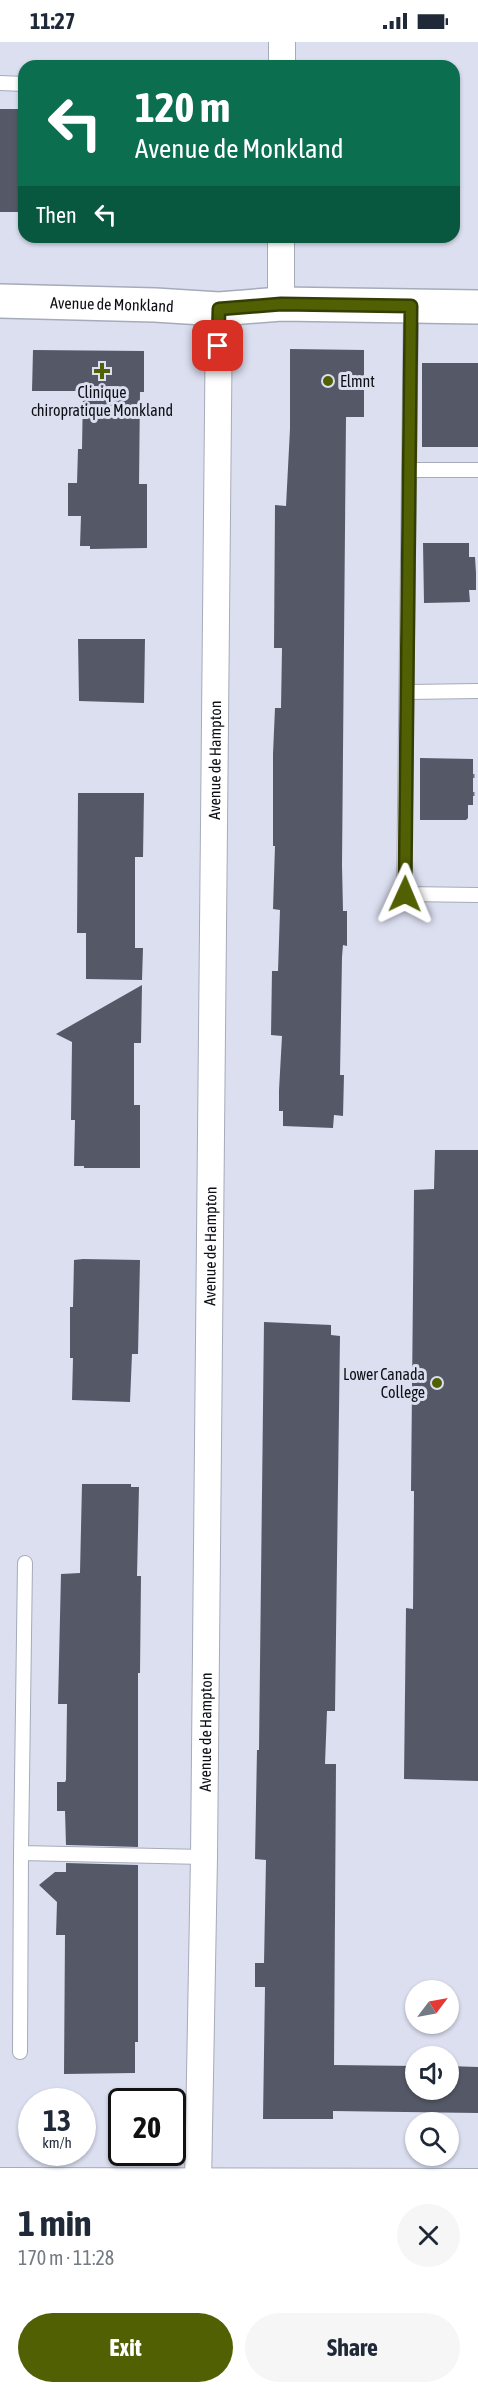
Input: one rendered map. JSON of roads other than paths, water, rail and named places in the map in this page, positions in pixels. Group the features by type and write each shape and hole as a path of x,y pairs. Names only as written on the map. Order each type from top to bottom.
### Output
{"street":[{"path":"282,42 282,60"},
{"path":"281,243 281,304"},
{"name":"Avenue de Monkland","path":"0,302 155,305 219,309 281,304 478,307"},
{"name":"Avenue de Hampton","path":"198,2182 204,1857 219,309"},
{"path":"0,2181 478,2182"}],"lane":[{"path":"0,83 18,84"},
{"path":"411,306 405,894 478,895"},
{"path":"409,470 478,470"},
{"path":"408,692 478,691"},
{"path":"20,2052 25,1563"},
{"path":"21,1853 204,1857"}],"place":[{"name":"Clinique chiropratique Monkland","path":"102,371"},
{"name":"Elmnt","path":"328,381"},
{"name":"Lower Canada College","path":"437,1383"}]}
